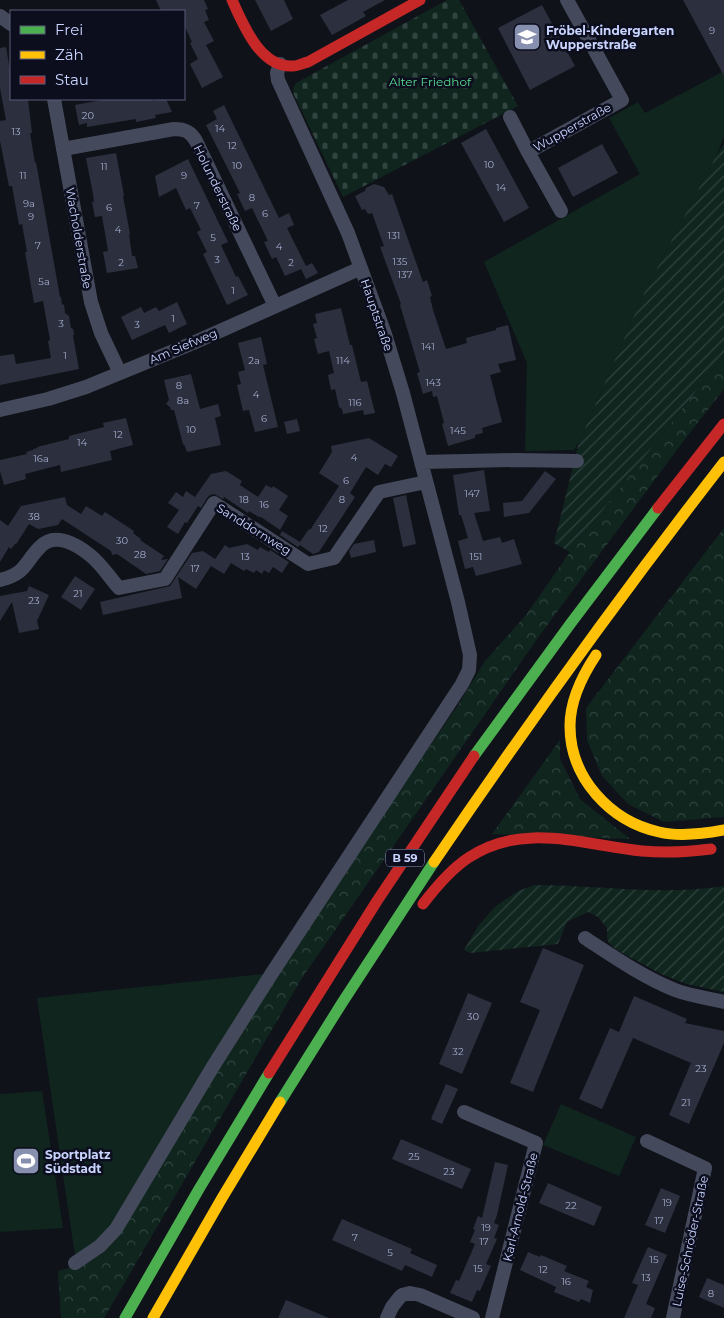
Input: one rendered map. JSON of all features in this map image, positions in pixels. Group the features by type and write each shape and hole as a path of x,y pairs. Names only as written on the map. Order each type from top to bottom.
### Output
{"main road":[{"path":"232,0 256,45 267,56 280,64 295,66 308,62 420,0"},
{"name":"B 59","path":"125,1318 210,1169 311,1004 440,805 557,641 724,424"},
{"name":"B 59","path":"153,1318 243,1161 420,882 598,628 724,462"},
{"path":"677,542 688,524 699,494"},
{"path":"601,648 580,682 573,704 570,725 575,758 581,773 590,787 604,804 619,816 631,823 651,830 669,834 690,834 724,830"},
{"path":"419,910 446,876 467,857 489,846 513,839 533,837 554,838 654,852 688,852 724,847"},
{"path":"341,1005 369,981"}],"street":[{"name":"Wupperstraße","path":"528,152 622,100 567,0"},
{"name":"Hauptstraße","path":"74,1263 100,1246 116,1229 212,1068 272,973 462,684 469,670 470,655 458,602 392,359 362,268 345,226 281,88 277,77 280,64"},
{"name":"Wacholderstraße","path":"54,100 91,302 101,333 120,373"},
{"name":"Wupperstraße","path":"510,117 561,211"},
{"name":"Holunderstraße","path":"63,150 174,129 182,129 189,132 196,141 276,306"},
{"name":"Am Siefweg","path":"0,410 66,394 120,373 362,268"},
{"path":"421,462 577,461"},
{"name":"Sanddornweg","path":"0,580 18,573 40,547 48,541 57,539 70,542 91,556 119,588 165,579 214,503 308,564 334,558 379,492 426,482"},
{"path":"585,938 662,984 684,993 724,1002"},
{"name":"Karl-Arnold-Straße","path":"464,1112 536,1144 492,1318"},
{"name":"Luise-Schröder-Straße","path":"647,1141 705,1168 673,1318"},
{"path":"387,1318 395,1302 402,1295 410,1293 420,1295 473,1318"}],"green space":[{"name":"Alter Friedhof","path":"447,0 459,0 518,106 343,197 294,95 293,89 296,83"},
{"path":"724,71 724,137 717,154 644,293 579,442 574,450 525,451 527,363 484,262 640,174 609,118 638,102 645,113"},
{"path":"724,144 724,355 570,552 554,543 579,442 644,293"},
{"path":"724,355 724,389 537,639 302,978 104,1318 61,1318 58,1271 76,1266 102,1247 338,881 460,702 485,661 526,615 570,552"},
{"path":"724,528 724,817 664,822 628,804 602,776 587,740 586,708"},
{"path":"560,740 560,759 580,799 630,839 492,834"},
{"path":"534,885 653,890 700,889 724,886 724,992 687,984 661,974 617,950 609,943 607,928 598,917 588,912 567,922 558,944 470,953 464,950 478,926 496,906 518,891"},
{"path":"264,974 103,1238 75,1256 37,998"},
{"name":"Sportplatz Südstadt","path":"42,1091 63,1228 0,1232 0,1094"},
{"path":"561,1104 636,1137 619,1176 543,1145"}],"building":[{"path":"156,0 204,0 208,9 205,10 209,20 204,22 214,41 206,45 223,77 202,88 190,64 198,59 185,27 185,10 161,10"},
{"path":"255,0 284,0 293,19 271,31"},
{"path":"348,0 385,0 363,12 366,16 332,35 320,15"},
{"path":"683,0 724,0 724,76"},
{"path":"542,5 575,66 530,90 498,28"},
{"path":"6,47 10,70 10,100 28,100 32,133 30,133 60,297 73,329 79,369 0,385 0,356 14,354 16,364 51,358 48,341 50,340 43,301 34,303 22,224 19,225 12,186 9,186 0,141 0,121 6,120 0,88 0,48"},
{"path":"102,100 166,100 172,112 155,115 156,118 136,122 136,119 87,127 87,123 79,125 75,105"},
{"path":"224,105 279,218 289,213 294,225 287,228 306,266 312,263 318,273 306,279 301,269 285,276 276,257 272,259 264,242 268,241 252,208 245,211 237,194 240,193 206,125 217,119 213,111"},
{"path":"486,129 529,208 504,222 461,143"},
{"path":"602,144 618,173 573,197 558,168"},
{"path":"116,153 132,256 135,256 138,268 107,273 103,252 108,251 102,216 95,217 86,158"},
{"path":"188,159 228,242 221,245 236,277 238,276 248,295 227,305 203,254 207,252 197,232 201,230 190,208 186,210 176,188 159,197 155,176"},
{"path":"374,184 384,187 389,195 392,194 423,282 427,280 432,296 430,297 433,310 446,349 467,343 466,338 508,325 516,360 498,364 501,372 490,375 502,422 482,428 483,433 475,435 475,438 448,446 437,396 433,397 432,391 423,394 417,373 420,372 401,304 380,247 384,246 372,213 368,214 365,209 362,210 355,196"},
{"path":"177,302 187,324 169,333 165,325 132,340 121,317 141,307 144,313 156,307 159,311"},
{"path":"341,308 361,382 367,381 375,413 364,415 363,410 343,414 342,409 339,407 335,389 331,390 328,375 334,373 329,351 318,354 314,339 317,338 313,324 317,323 315,314"},
{"path":"261,337 267,364 263,365 278,427 255,432 249,410 243,411 237,385 241,384 238,372 245,370 238,343"},
{"path":"191,374 200,409 218,404 221,416 215,418 221,445 187,452 174,410 171,410 166,404 169,400 164,380"},
{"path":"126,418 133,445 110,451 112,460 61,472 60,465 25,474 26,479 4,485 0,471 0,460 27,454 26,452 37,447 104,427 103,423"},
{"path":"297,419 300,431 287,434 284,422"},
{"path":"369,438 398,456 391,467 385,464 378,475 366,467 350,493 355,497 319,552 313,554 280,535 282,531 300,542 339,486 319,473 332,452 331,446"},
{"path":"484,470 490,511 474,513 483,541 500,537 502,543 514,539 522,564 476,576 473,567 465,569 458,541 468,538 461,515 459,515 453,475"},
{"path":"226,471 242,481 240,485 258,497 266,485 272,488 273,486 288,496 279,510 288,516 280,530 261,517 249,511 248,513 224,497 223,499 214,494 207,498 201,508 198,506 178,534 167,527 179,510 168,503 176,492 183,497 186,491 195,497 211,474"},
{"path":"545,471 556,479 529,513 504,517 503,503 522,501"},
{"path":"406,495 416,544 403,547 393,498"},
{"path":"65,497 67,505 81,514 86,506 102,516 105,512 134,531 133,533 140,540 164,556 161,560 168,559 160,571 146,574 117,554 112,555 111,551 62,519 58,525 38,529 29,524 17,543 11,549 9,547 0,562 0,520 8,526 21,506"},
{"path":"374,540 376,552 351,558 349,551 354,544"},
{"path":"247,544 258,550 260,547 269,552 270,550 289,562 282,573 273,567 269,573 264,570 262,574 256,570 254,573 246,569 244,571 231,563 224,574 211,566 196,589 178,577 182,598 103,615 100,602 170,586 192,553 203,551 215,559 225,545 229,548"},
{"path":"75,576 95,589 81,610 61,597"},
{"path":"29,586 49,595 37,621 39,629 19,633 12,602 0,621 0,596 27,591"},
{"path":"543,948 584,965 533,1092 510,1083 540,1010 520,1002"},
{"path":"468,993 492,1003 462,1074 439,1064"},
{"path":"634,996 687,1019 685,1023 724,1031 724,1043 689,1124 669,1115 691,1063 633,1038 602,1109 579,1099 610,1028 619,1032"},
{"path":"446,1084 458,1089 442,1124 431,1119"},
{"path":"401,1139 471,1169 462,1189 392,1159"},
{"path":"495,1162 508,1165 494,1223 499,1225 494,1238 497,1239 486,1264 491,1266 480,1291 477,1290 472,1302 450,1293 456,1280 459,1281 475,1244 470,1242 475,1230 473,1229 478,1216 482,1218"},
{"path":"548,1183 602,1207 594,1226 539,1203"},
{"path":"661,1188 680,1196 665,1233 645,1225"},
{"path":"342,1219 412,1249 410,1253 437,1265 432,1277 405,1265 402,1271 332,1240"},
{"path":"648,1247 667,1255 646,1304 655,1308 651,1318 624,1318 638,1285 632,1283"},
{"path":"528,1252 540,1257 541,1255 567,1266 564,1271 589,1281 586,1287 593,1290 590,1303 581,1299 579,1302 554,1292 556,1287 520,1270"},
{"path":"707,1278 724,1285 724,1308 699,1297"},
{"path":"286,1300 329,1318 278,1318"}],"traffic: fast":[{"path":"474,756 658,508"},
{"path":"280,1102 434,862"},
{"path":"125,1318 199,1189 269,1073"}],"traffic: slow":[{"path":"434,862 576,659 724,462"},
{"path":"596,655 578,689 572,707 570,726 572,745 577,763 585,779 609,807 624,818 641,826 659,832 675,834 708,833 724,830"},
{"path":"153,1318 280,1102"}],"traffic: jam":[{"path":"232,0 247,32 262,52 271,60 281,65 293,66 308,62 420,0"},
{"path":"658,508 724,424"},
{"path":"269,1073 377,901 474,756"},
{"path":"423,904 444,879 461,863 489,847 510,840 554,838 651,852 711,849"}],"place":[{"name":"Fröbel-Kindergarten Wupperstraße","path":"527,37"},
{"name":"Sportplatz Südstadt","path":"26,1161"}]}
